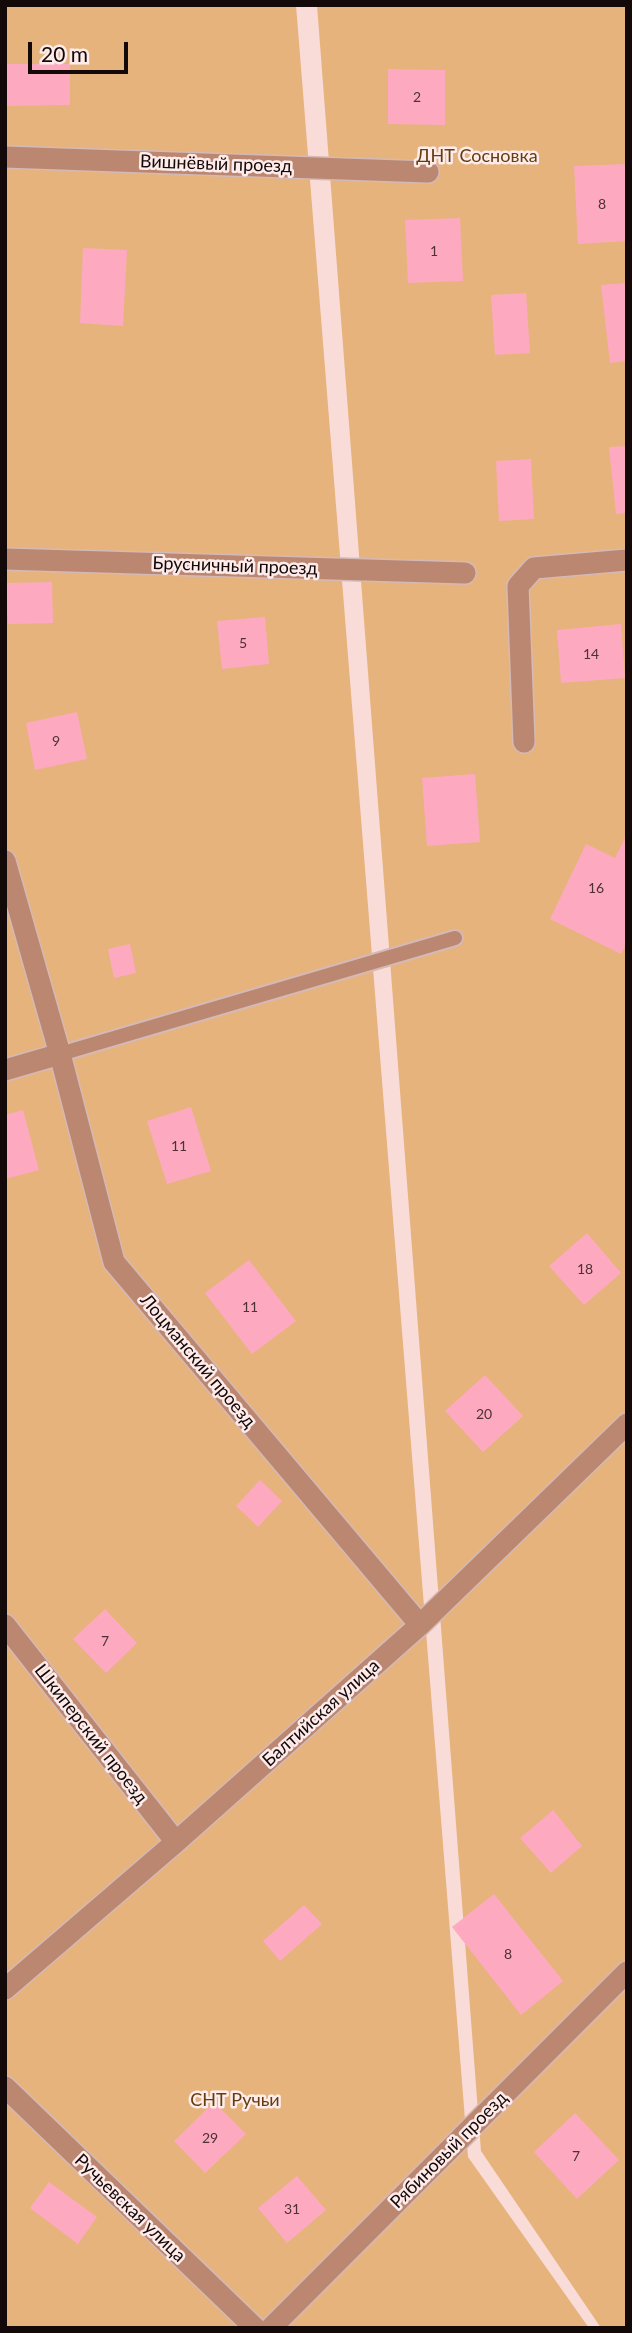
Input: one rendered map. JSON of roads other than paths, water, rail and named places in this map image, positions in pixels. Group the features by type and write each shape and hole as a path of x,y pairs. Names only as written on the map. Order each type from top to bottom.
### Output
{"street":[{"name":"Вишнёвый проезд","path":"5,157 428,172"},
{"name":"Брусничный проезд","path":"5,559 465,573"},
{"path":"524,741 518,586 534,568 627,560"},
{"name":"Лоцманский проезд","path":"5,861 60,1054 114,1262 420,1625"},
{"path":"5,1070 60,1054"},
{"name":"Балтийская улица","path":"5,1990 420,1625 627,1424"},
{"name":"Шкиперский проезд","path":"5,1625 176,1842"},
{"name":"Рябиновый проезд","path":"271,2328 627,1972"},
{"name":"Ручьевская улица","path":"5,2087 254,2328"}],"lane":[{"path":"60,1054 455,938"}],"park label":[{"name":"ДНТ Сосновка","path":"477,156"},
{"name":"СНТ Ручьи","path":"235,2100"}]}
